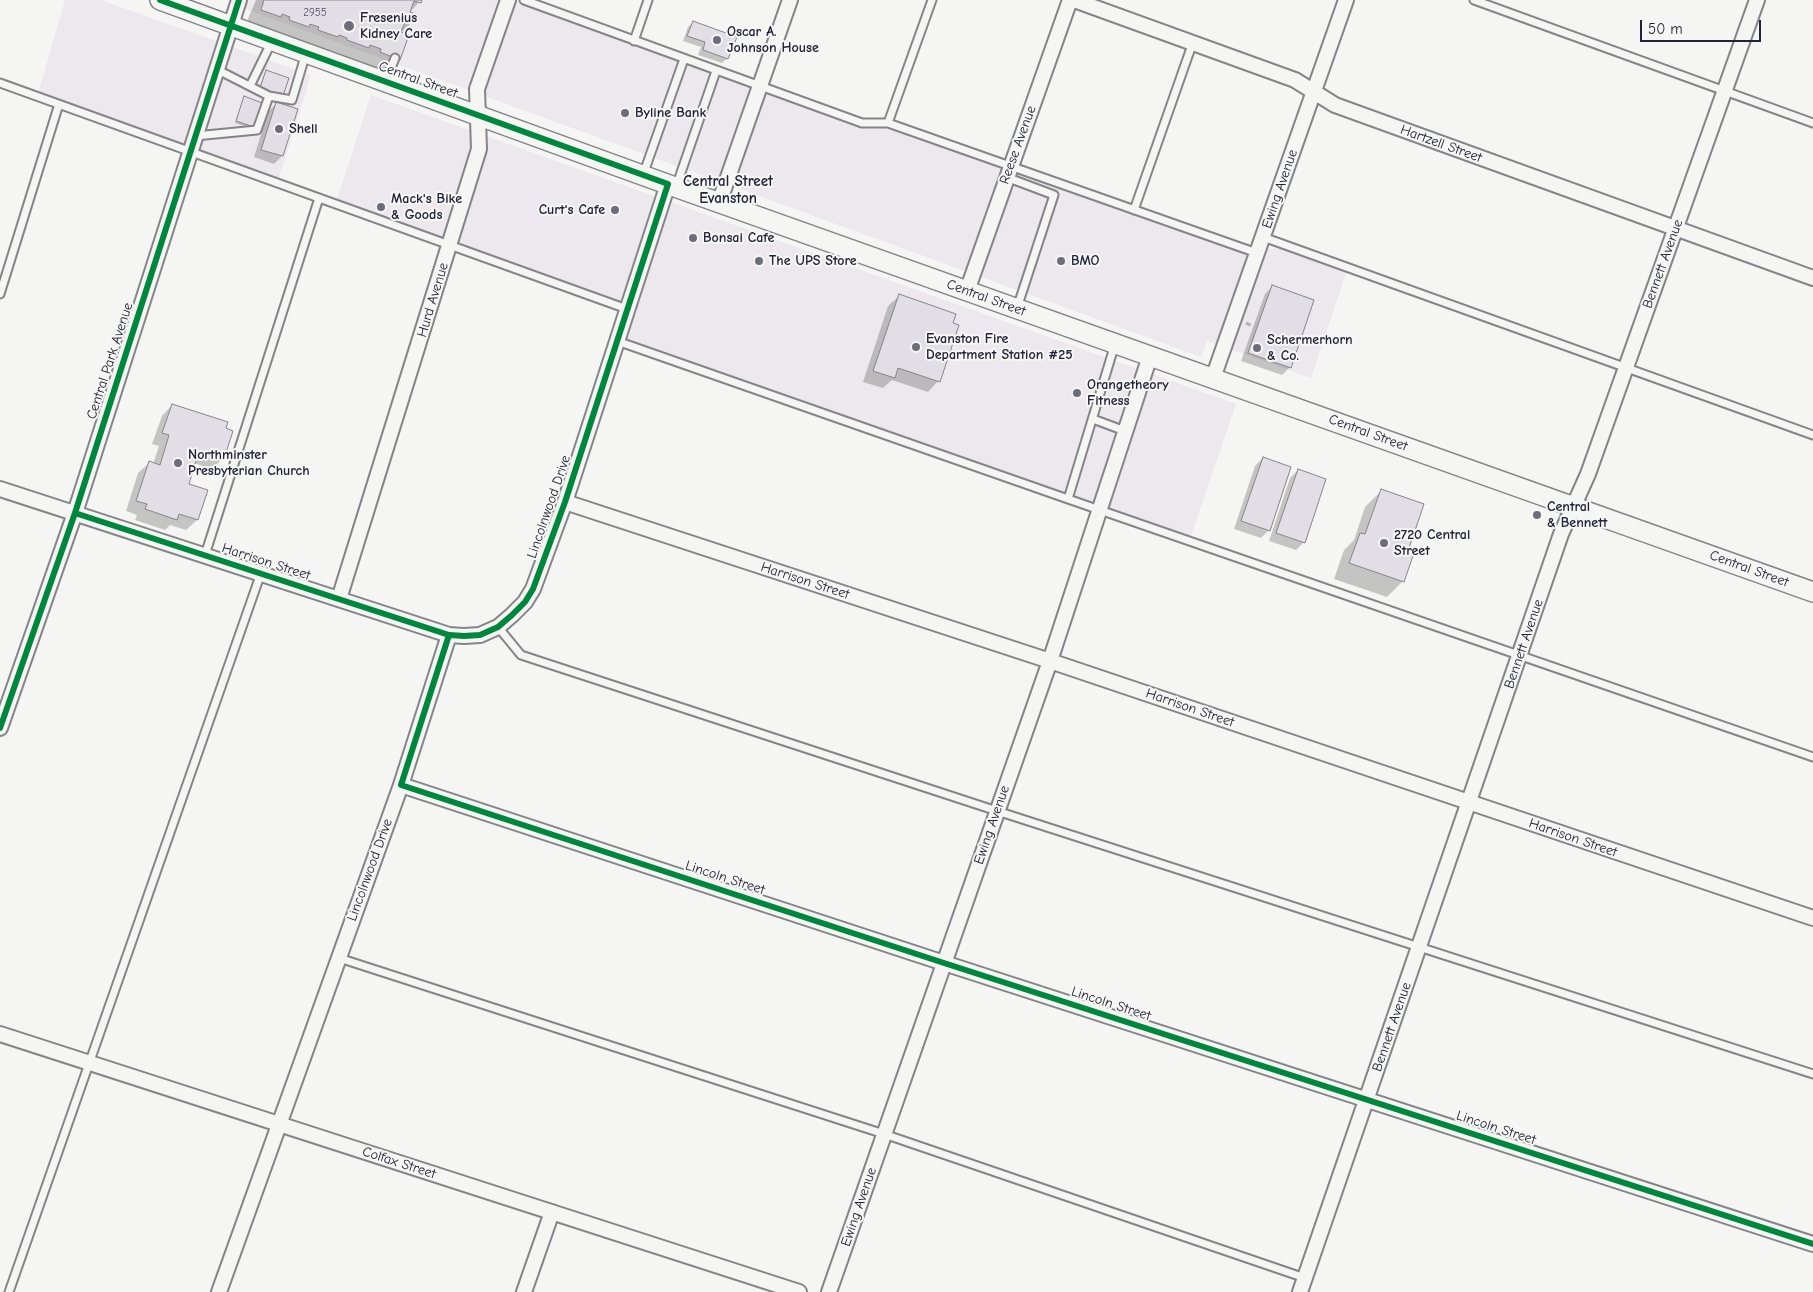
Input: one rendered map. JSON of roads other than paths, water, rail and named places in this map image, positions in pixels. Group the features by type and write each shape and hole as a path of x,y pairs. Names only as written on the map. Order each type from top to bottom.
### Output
{"main road":[{"name":"Central Street","path":"160,0 671,186 1813,592"}],"street":[{"name":"Central Park Avenue","path":"0,728 75,514 194,136 239,0"},
{"name":"Hurd Avenue","path":"339,599 479,148 477,89 508,0"},
{"path":"719,203 790,0"},
{"name":"Reese Avenue","path":"967,291 1070,0"},
{"name":"Hartzell Street","path":"1074,0 1295,80 1334,105 1813,278"},
{"name":"Ewing Avenue","path":"1213,378 1346,0"},
{"name":"Bennett Avenue","path":"1300,1292 1562,534 1588,474 1757,0"},
{"name":"Lincolnwood Drive","path":"219,1292 401,785 449,635 480,635 498,627 519,609 533,589 565,502 627,309 671,186"},
{"name":"Ewing Avenue","path":"829,1292 1050,661 1150,356"},
{"name":"Harrison Street","path":"0,489 449,635"},
{"name":"Harrison Street","path":"565,502 1050,661 1813,918"},
{"name":"Lincoln Street","path":"401,785 1813,1244"},
{"name":"Colfax Street","path":"0,1034 799,1292"},
{"path":"524,1292 552,1212"}],"lane":[{"path":"524,0 862,123 888,123 1008,171 1134,210 1257,253"},
{"path":"634,41 648,0"},
{"path":"888,123 932,0"},
{"path":"1474,0 1813,123"},
{"path":"250,86 272,40"},
{"path":"1134,210 1193,42"},
{"path":"216,69 269,96 292,100 306,53"},
{"path":"386,82 394,58"},
{"path":"643,175 684,59"},
{"path":"671,186 716,71"},
{"path":"0,83 627,309"},
{"path":"194,136 258,130 269,96"},
{"path":"0,294 59,104"},
{"path":"1008,171 1054,195 1017,309"},
{"path":"205,555 319,198"},
{"path":"1263,237 1813,435"},
{"path":"617,341 1813,757"},
{"path":"1068,499 1115,344"},
{"path":"1093,419 1125,431"},
{"path":"9,1292 261,574"},
{"path":"498,627 521,655 997,811 1813,1074"},
{"path":"339,958 884,1134 1305,1278"}],"place":[{"name":"Fresenius Kidney Care","path":"349,26"},
{"name":"Oscar A. Johnson House","path":"717,40"},
{"name":"Byline Bank","path":"625,113"},
{"name":"Shell","path":"279,129"},
{"name":"Mack's Bike & Goods","path":"381,207"},
{"name":"Curt's Cafe","path":"615,210"},
{"name":"Bonsai Cafe","path":"693,238"},
{"name":"The UPS Store","path":"759,261"},
{"name":"BMO","path":"1061,261"},
{"name":"Evanston Fire Department Station #25","path":"916,347"},
{"name":"Schermerhorn & Co.","path":"1257,348"},
{"name":"Orangetheory Fitness","path":"1077,393"},
{"name":"Northminster Presbyterian Church","path":"178,463"},
{"name":"Central & Bennett","path":"1537,515"},
{"name":"2720 Central Street","path":"1384,543"}],"district":[{"name":"Central Street Evanston","path":"728,190"}]}
